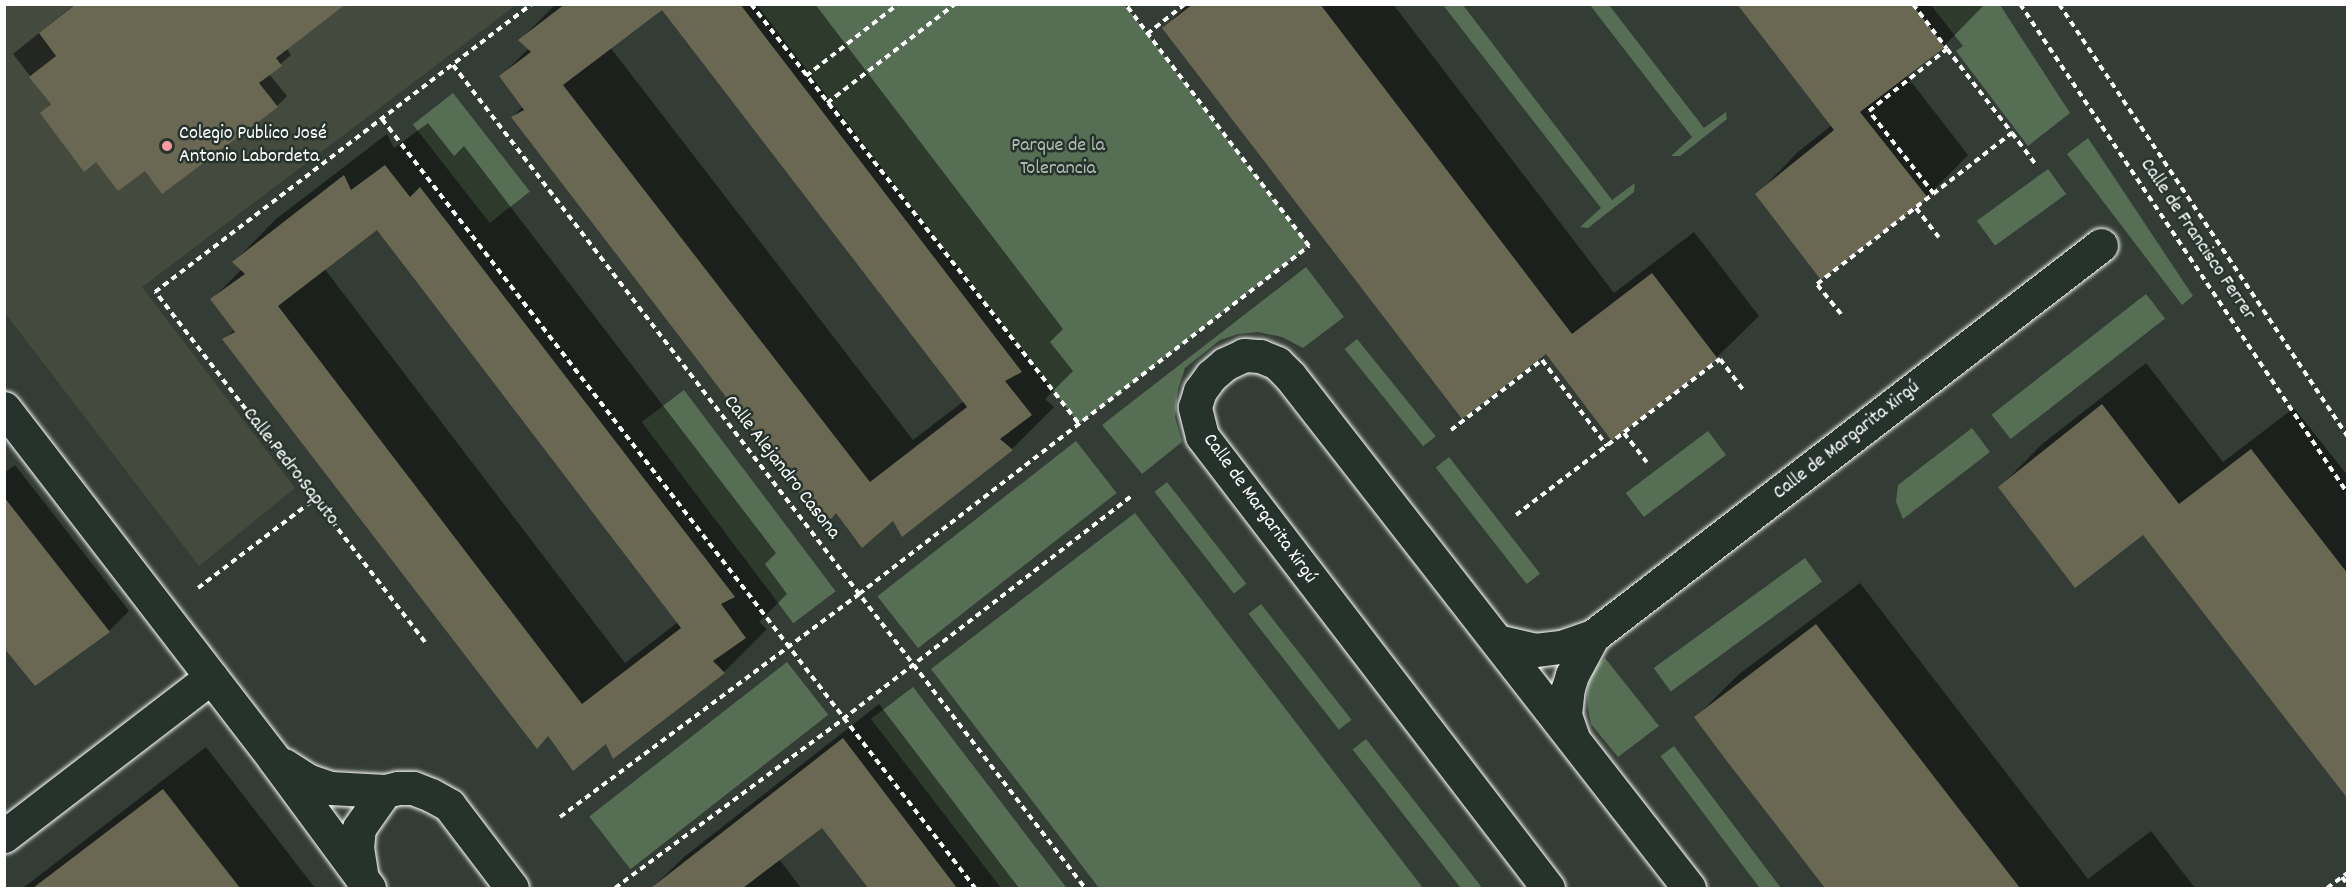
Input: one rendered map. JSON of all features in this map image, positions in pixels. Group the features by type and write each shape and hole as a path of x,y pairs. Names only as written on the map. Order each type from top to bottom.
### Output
{"street":[{"name":"Calle de Margarita Xirgú","path":"1497,641 1535,650 1561,647 1593,636 2101,245"},
{"name":"Calle de Margarita Xirgú","path":"1548,888 1202,436 1195,407 1200,391 1210,376 1225,364 1244,356 1260,356 1277,363 1689,888"},
{"path":"4,408 274,759 366,884"},
{"name":"Calle de Margarita Xirgú","path":"1575,744 1565,715 1568,688 1572,675 1593,636"},
{"path":"4,836 211,677"},
{"path":"274,759 307,780 330,788 385,791 398,788 413,789 449,805 512,888"},
{"path":"366,884 357,849 359,828 385,791"}],"path":[{"path":"532,4 382,119 975,888"},
{"path":"751,4 1079,424"},
{"path":"806,76 898,4"},
{"path":"827,103 955,4"},
{"path":"560,817 859,594 1309,246 1125,4"},
{"path":"1147,34 1185,4"},
{"path":"1913,4 2035,163"},
{"name":"Calle de Francisco Ferrer","path":"2020,4 2348,494"},
{"name":"Calle de Francisco Ferrer","path":"2059,4 2348,437"},
{"path":"1934,194 1869,111 1947,49"},
{"name":"Calle Alejandro Casona","path":"453,65 1085,888"},
{"name":"Calle Pedro Saputo","path":"382,119 155,292 425,642"},
{"path":"1841,314 1817,284 2013,133"},
{"path":"1916,208 1939,237"},
{"path":"1516,515 1720,359 1743,389"},
{"path":"1451,430 1542,360 1607,446"},
{"path":"1624,433 1647,462"},
{"path":"615,888 843,718 1133,495"},
{"path":"198,588 315,499"},
{"path":"2327,888 2348,873"},
{"path":"2342,877 2348,885"}],"shaded area":[{"name":"Colegio Publico José Antonio Labordeta","path":"5,5 516,5 142,287 295,488 199,566 5,313"}],"green space":[{"name":"Parque de la Tolerancia","path":"757,5 1125,5 1309,246 1079,424"},
{"path":"1443,5 1463,5 1612,200 1635,183 1634,192 1588,228 1580,227 1601,208"},
{"path":"1590,5 1609,5 1704,128 1726,112 1727,119 1680,156 1671,156 1692,137"},
{"path":"1931,5 2000,5 2070,113 2028,146 1956,51 1963,46"},
{"path":"453,93 530,192 490,223 413,124"},
{"path":"2088,138 2193,296 2182,305 2067,154"},
{"path":"2048,169 2066,194 1995,246 1977,221"},
{"path":"1306,267 1344,317 1303,348 1282,337 1258,332 1238,334 1220,340 1185,368 1178,389 1175,417 1182,442 1142,474 1102,425"},
{"path":"2146,294 2165,318 2011,439 1992,415"},
{"path":"1357,339 1436,436 1423,446 1345,349"},
{"path":"684,390 836,591 793,623 642,422"},
{"path":"1972,428 1990,452 1903,519 1896,502 1898,485"},
{"path":"1708,431 1726,455 1644,517 1626,493"},
{"path":"1076,441 1117,493 918,648 877,596"},
{"path":"1449,457 1540,574 1527,584 1436,467"},
{"path":"1167,482 1246,584 1234,594 1154,492"},
{"path":"1135,513 1423,888 1099,888 931,669"},
{"path":"1805,558 1822,581 1671,691 1654,668"},
{"path":"1261,604 1352,720 1339,730 1248,614"},
{"path":"1605,658 1659,726 1618,757 1591,724 1588,708 1587,690 1591,677 1595,668"},
{"path":"787,662 828,715 630,869 589,817"},
{"path":"913,687 1066,887 1001,888 871,719"},
{"path":"1366,739 1482,887 1461,888 1353,749"},
{"path":"1674,746 1781,888 1760,888 1660,756"}],"building":[{"path":"76,4 346,4 276,58 282,66 259,83 278,107 162,194 145,171 118,191 96,162 84,172 40,113 51,104 29,77 56,56 39,33"},
{"path":"565,4 740,4 1022,372 1005,381 1032,415 1000,439 1013,450 902,537 893,521 862,548 836,513 825,526 511,117 524,110 499,76 531,52 518,40","holes":["662,10 967,407 870,482 563,85"]},
{"path":"1193,4 1320,4 1572,334 1652,273 1718,359 1612,441 1546,354 1462,419 1162,28"},
{"path":"1737,4 1912,4 1945,47 1860,112 1928,198 1821,280 1755,194 1834,130"},
{"path":"385,165 410,197 420,187 735,597 721,604 746,638 713,661 725,673 613,759 606,744 573,771 548,736 537,749 222,339 235,332 210,299 245,274 232,262 344,175 351,190","holes":["377,230 681,628 582,704 278,306"]},
{"path":"2102,404 2179,504 2251,449 2348,574 2348,799 2143,535 2075,588 1998,487"},
{"path":"4,497 110,632 35,686 4,648"},
{"path":"1816,624 2020,888 1825,888 1726,760 1694,717"},
{"path":"843,738 957,888 868,888 822,828 743,888 651,888"},
{"path":"163,789 240,888 33,888"}],"place":[{"name":"Colegio Publico José Antonio Labordeta","path":"167,146"}]}
